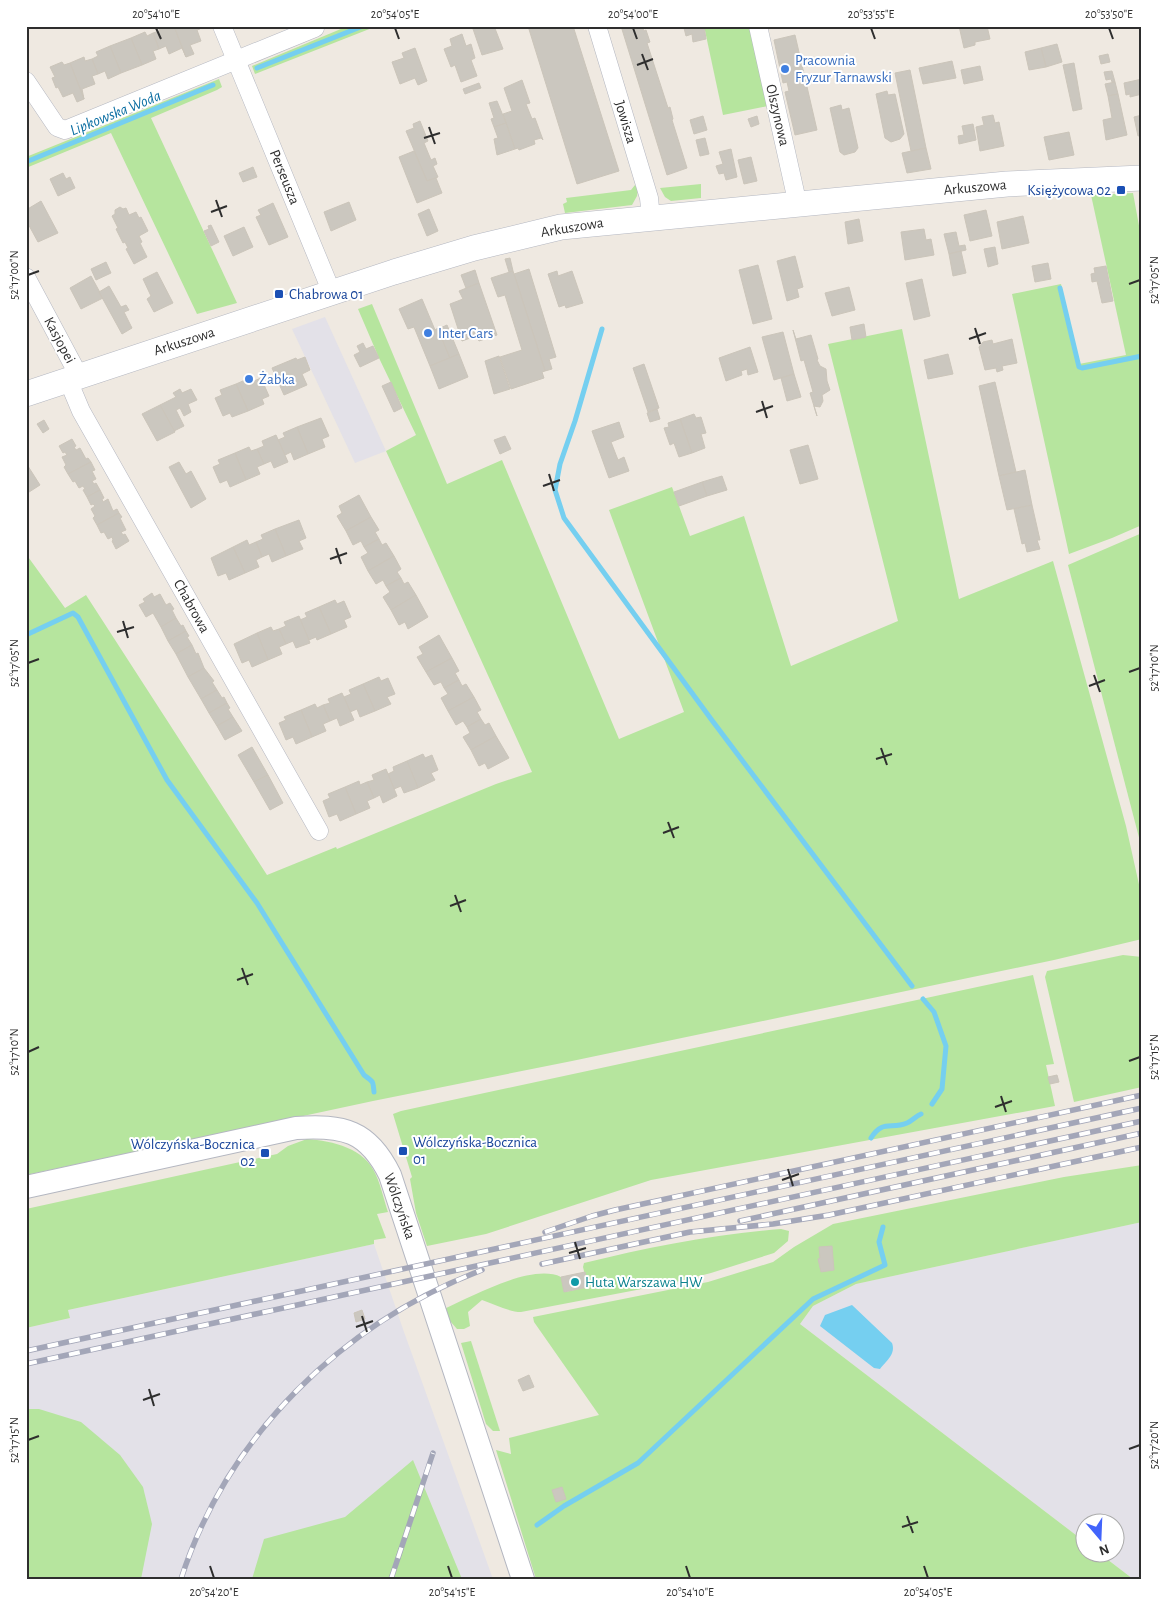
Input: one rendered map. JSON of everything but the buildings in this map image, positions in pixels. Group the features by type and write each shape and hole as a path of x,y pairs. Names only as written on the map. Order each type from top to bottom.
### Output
{"main road":[{"name":"Arkuszowa","path":"26,394 446,256 514,237 561,227 1007,184 1142,178"}],"street":[{"name":"Perseusza","path":"222,26 332,293"},
{"name":"Jowisza","path":"597,26 649,198 651,218"},
{"name":"Olszynowa","path":"758,26 796,192 796,204"},
{"path":"26,81 57,127 65,130 315,28"},
{"name":"Kasjopei","path":"26,277 73,378"},
{"name":"Chabrowa","path":"73,378 81,411 319,831"},
{"name":"Wólczyńska","path":"26,1187 296,1128 320,1126 342,1130 360,1137 368,1143 382,1158 390,1175 523,1579"}],"shaded area":[{"path":"325,317 386,451 355,463 292,329"},
{"path":"1142,1222 1142,1579 1133,1579 1111,1562 1126,1562 1126,1512 1076,1512 1076,1535 800,1324 813,1306 856,1284"},
{"path":"374,1244 493,1579 26,1579 26,1328 70,1318 68,1310"}],"green space":[{"path":"348,26 377,26 255,74 252,66"},
{"path":"704,26 750,26 768,106 723,115"},
{"path":"219,79 222,87 217,90 151,118 237,303 197,314 111,133 26,168 26,157"},
{"path":"701,184 701,198 671,201 665,197 660,188"},
{"path":"635,185 638,190 632,205 565,213 563,204 567,202 566,198 631,190"},
{"path":"1133,193 1142,242 1142,525 1069,554 1012,294 1061,284 1079,364 1126,355 1091,195"},
{"path":"372,304 447,484 502,460 619,739 684,712 609,510 672,487 690,536 744,516 791,666 898,621 828,344 902,329 959,599 1053,561 1126,826 1142,898 1142,939 1054,960 26,1175 26,554 65,608 86,595 267,875 336,847 337,849 496,784 532,772 386,451 416,435 358,309"},
{"path":"1142,533 1142,849 1068,565"},
{"path":"1123,955 1142,957 1142,1087 1074,1102 1045,977 1047,971"},
{"path":"1033,975 1054,1064 1046,1065 1055,1106 651,1180 486,1234 427,1246 416,1213 410,1179 412,1177 393,1114"},
{"path":"307,1139 337,1144 347,1148 364,1158 371,1166 378,1179 388,1212 377,1214 386,1238 374,1240 374,1244 68,1310 70,1318 26,1328 26,1209 277,1154 288,1146"},
{"path":"1142,1165 1142,1222 856,1284 813,1306 800,1324 1076,1535 1076,1562 1111,1562 1133,1579 536,1579 496,1450 511,1454 509,1438 599,1415 534,1322 533,1317 708,1282 773,1262 833,1224 1064,1177"},
{"path":"781,1229 789,1231 788,1241 774,1253 711,1273 668,1284 521,1312 482,1300 468,1312 470,1326 464,1329 457,1329 450,1321 444,1309 486,1289 535,1274 549,1274 561,1277 565,1292 588,1287 583,1267 584,1263 682,1242"},
{"path":"471,1341 500,1431 493,1431 486,1424 461,1343"},
{"path":"26,1409 39,1409 81,1422 120,1455 143,1487 152,1524 141,1579 26,1579"},
{"path":"413,1460 462,1579 252,1579 264,1539 345,1517"}],"water":[{"path":"852,1305 892,1343 892,1354 880,1369 874,1368 820,1326 825,1315"}],"waterway":[{"name":"Lipkowska Woda","path":"257,68 363,26"},
{"name":"Lipkowska Woda","path":"26,162 213,85"},
{"path":"1060,288 1079,367 1082,368 1142,356"},
{"path":"602,329 575,421 560,464 555,490 564,518 711,719 912,986"},
{"path":"26,635 73,613 78,617 167,780 257,903 364,1075 372,1082 374,1092"},
{"path":"923,999 934,1012 946,1046 942,1089 932,1104"},
{"path":"871,1138 875,1132 883,1127 907,1123 921,1114"},
{"path":"537,1525 564,1506 638,1463 813,1299 885,1265 879,1242 883,1227"}],"railway":[{"path":"545,1232 615,1210 1142,1095"},
{"path":"26,1351 1142,1108"},
{"path":"26,1364 1142,1121"},
{"path":"740,1221 1142,1133"},
{"path":"542,1264 690,1232 773,1224 829,1215 1142,1147"},
{"path":"181,1579 201,1527 228,1478 260,1432 297,1391 338,1353 383,1321 431,1293 482,1270"},
{"path":"391,1579 433,1453"}],"place":[{"name":"Pracownia Fryzur Tarnawski","path":"785,69"},
{"name":"Księżycowa 02","path":"1121,190"},
{"name":"Chabrowa 01","path":"279,294"},
{"name":"Inter Cars","path":"428,333"},
{"name":"Żabka","path":"249,379"},
{"name":"Wólczyńska-Bocznica 01","path":"403,1151"},
{"name":"Wólczyńska-Bocznica 02","path":"265,1153"},
{"name":"Huta Warszawa HW","path":"575,1282"}]}
